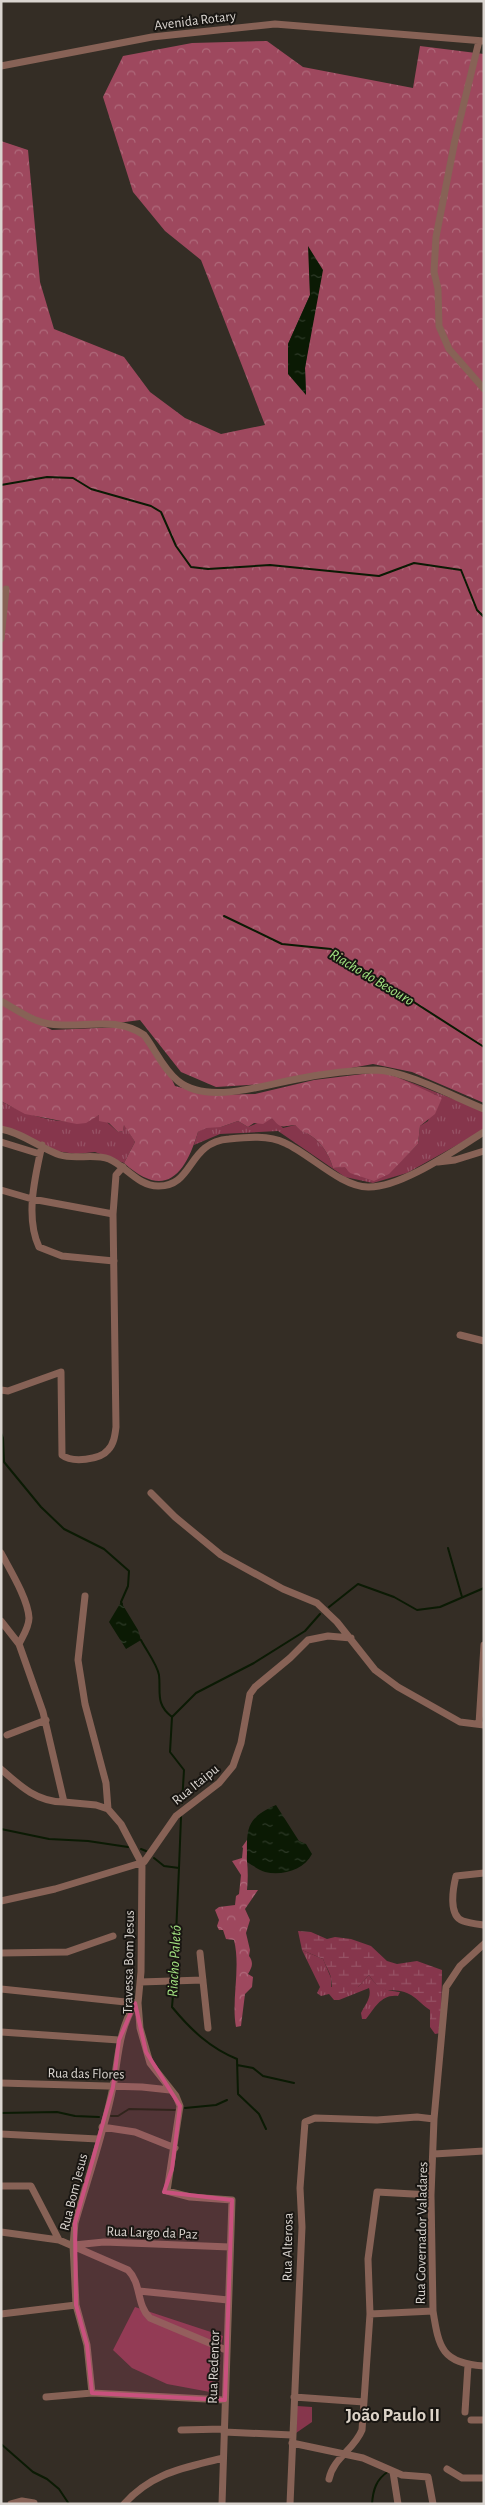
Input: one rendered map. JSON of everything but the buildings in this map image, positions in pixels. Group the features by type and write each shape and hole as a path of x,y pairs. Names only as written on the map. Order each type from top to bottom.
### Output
{"street":[{"name":"Avenida Rotary","path":"1,66 152,37 275,24 481,41"},
{"path":"481,41 455,140 436,237 434,272 438,289 439,326 449,349 484,389"},
{"path":"1,639 6,588"},
{"path":"1,1001 33,1019 49,1024 107,1023 136,1030 144,1035 172,1074 185,1085 194,1089 234,1091 255,1089 299,1078 377,1070 396,1073 484,1110"},
{"path":"1,1129 24,1136 63,1156 99,1156 123,1167 144,1183 158,1186 169,1184 183,1175 205,1145 220,1140 246,1138 274,1139 284,1142 343,1179 368,1187 393,1182 435,1162 484,1132"},
{"path":"1,1142 40,1154"},
{"path":"42,1145 32,1199 34,1232 39,1247 44,1251 62,1256 114,1261"},
{"path":"435,1162 455,1160 484,1151"},
{"path":"1,1390 8,1391 61,1372 62,1455 76,1460 107,1452 114,1438 116,1427 114,1214 116,1175 123,1167"},
{"path":"1,1190 32,1199 114,1214"},
{"path":"460,1335 484,1341"},
{"path":"151,1493 175,1517 221,1555 284,1589 317,1603 351,1638 369,1662 384,1677 460,1722 481,1724 484,1644"},
{"path":"1,1552 16,1583 29,1617 19,1644"},
{"path":"85,1596 78,1660 85,1704 106,1783 108,1809"},
{"path":"1,1622 19,1644 46,1720 64,1802"},
{"name":"Rua Itaipu","path":"142,1864 176,1816 218,1783 233,1766 242,1743 250,1694 255,1686 290,1658 308,1640 328,1636 351,1638"},
{"path":"7,1735 46,1720"},
{"path":"1,1769 17,1784 35,1796 54,1802 96,1804 108,1809 129,1838 142,1864 31,1895 1,1901"},
{"name":"Travessa Bom Jesus","path":"142,1864 140,1982 137,2003 142,2036 148,2059 176,2096 180,2106 172,2169 166,2187 167,2191 190,2197 232,2200"},
{"path":"484,1872 456,1876 454,1909 456,1916 462,1921 484,1924"},
{"path":"1,1953 67,1952 113,1936"},
{"path":"434,2119 449,1980 460,1966 484,1944"},
{"path":"200,1953 208,2028"},
{"path":"140,1982 203,1980"},
{"path":"1,1988 137,2003"},
{"name":"Rua Bom Jesus","path":"92,2393 87,2346 76,2305 75,2223 113,2087 119,2040 125,2020 137,2003"},
{"path":"1,2032 119,2040"},
{"name":"Rua das Flores","path":"1,2083 170,2090"},
{"name":"Rua Alterosa","path":"290,2504 302,2227 300,2188 305,2122 315,2118 434,2119"},
{"name":"Rua Governador Valadares","path":"434,2119 432,2195 433,2311 437,2341 441,2348 460,2363 468,2365"},
{"path":"102,2127 135,2132 175,2148"},
{"path":"1,2134 98,2139"},
{"path":"434,2154 484,2151"},
{"path":"1,2186 31,2186 59,2240"},
{"path":"329,2480 334,2464 360,2436 370,2314 368,2259 377,2192 432,2195"},
{"name":"Rua Redentor","path":"222,2504 232,2200"},
{"path":"1,2232 59,2240 128,2270 136,2279 143,2309 150,2318 226,2350"},
{"name":"Rua Largo da Paz","path":"74,2245 116,2242 230,2247"},
{"path":"140,2291 228,2300"},
{"path":"1,2314 76,2305"},
{"path":"370,2314 433,2311"},
{"path":"465,2412 468,2365 484,2366"},
{"path":"46,2397 92,2393 225,2400"},
{"path":"294,2397 364,2402"},
{"path":"472,2420 484,2420"},
{"path":"180,2430 223,2430 292,2435"},
{"path":"292,2443 346,2453 373,2461 393,2472 411,2477 428,2477 433,2504"},
{"path":"124,2504 138,2489 161,2475 223,2458"},
{"path":"447,2469 462,2478 484,2478"},
{"path":"393,2472 398,2504"},
{"path":"11,2504 22,2501 34,2503"}],"highlighted area":[{"path":"135,2003 146,2052 180,2106 172,2169 164,2192 232,2200 225,2400 92,2393 87,2345 76,2305 75,2223 113,2087 119,2040"}],"green space":[{"path":"267,41 303,67 413,88 420,46 484,54 484,1103 412,1072 373,1064 264,1084 216,1087 181,1072 140,1020 95,1026 44,1024 1,998 1,141 28,150 40,282 54,329 124,357 150,392 185,418 221,434 265,425 201,260 165,231 133,192 103,97 123,56 192,43","holes":["309,247 312,321 305,368 306,394 288,373 288,344 310,295"]},
{"path":"1,1004 52,1030 121,1027 143,1036 164,1063 175,1086 210,1095 255,1094 314,1080 379,1072 397,1077 442,1098 435,1114 420,1126 418,1144 389,1174 374,1181 350,1173 345,1167 333,1168 327,1153 317,1140 295,1125 282,1126 272,1118 263,1124 254,1123 248,1127 238,1121 221,1127 206,1128 198,1132 187,1160 180,1170 172,1178 162,1181 151,1180 138,1174 124,1163 135,1142 124,1125 123,1131 118,1132 109,1123 99,1121 99,1115 86,1123 77,1124 25,1114 1,1101"},
{"path":"397,1077 484,1111 484,1130 407,1173 373,1183 345,1177 278,1131 220,1134 194,1145 198,1132 206,1127 221,1127 238,1121 248,1127 272,1117 283,1128 295,1125 317,1140 327,1153 333,1168 402,1160 418,1144 420,1126 428,1121 436,1095 425,1092"},
{"path":"1,1101 23,1112 63,1121 88,1119 99,1115 118,1132 123,1131 124,1124 135,1142 124,1163 95,1152 76,1154 56,1151 1,1127"},
{"path":"247,1840 247,1890 258,1890 245,1909 250,1920 246,1933 250,1950 249,1956 252,1961 248,1974 253,1977 252,1987 245,1994 241,2026 236,2027 236,1951 234,1940 226,1939 223,1930 219,1930 217,1926 219,1920 215,1910 219,1907 235,1905 236,1896 239,1894 241,1875 232,1861 242,1858 242,1847"},
{"path":"298,1931 311,1932 327,1939 335,1937 351,1939 371,1946 387,1961 397,1964 417,1961 442,1970 441,2033 435,2034 430,2027 430,2010 416,1998 404,1992 384,1989 375,1983 369,1975 358,1987 339,1995 336,1993 333,1990 323,1959 302,1950"},
{"path":"302,1950 323,1959 331,1978 331,1987 358,1987 369,1975 382,1988 400,1992 398,1996 383,1999 366,2019 362,2019 361,2013 369,1998 369,1988 339,2000 334,2000 329,1994 321,1996 317,1993 320,1987"},
{"path":"135,2307 223,2336 210,2392 167,2384 132,2368 113,2350"},
{"path":"297,2406 312,2407 312,2422 296,2433"}],"water":[{"path":"308,246 323,270 305,368 306,395 288,374 288,344 310,295"},
{"path":"121,1602 138,1630 141,1640 126,1649 109,1622"},
{"path":"276,1805 299,1841 306,1844 312,1854 298,1868 272,1873 265,1872 247,1862 247,1842 253,1821 258,1815"}],"waterway":[{"path":"1,485 47,477 73,478 91,489 151,506 161,512 176,546 191,567 208,569 270,565 379,576 414,563 461,570 477,610 484,617"},
{"name":"Riacho do Besouro","path":"224,916 282,944 331,949 484,1047"},
{"path":"1,1433 4,1462 41,1507 64,1529 104,1549 129,1571 128,1586 121,1602 122,1604"},
{"path":"448,1548 462,1597"},
{"name":"Riacho Paletó","path":"329,1607 358,1584 394,1597 417,1610 440,1607 484,1588"},
{"name":"Riacho Paletó","path":"182,1803 184,1770 170,1752 172,1717 196,1693 254,1663 305,1631 320,1614"},
{"path":"141,1640 158,1671 160,1698 163,1707 172,1717"},
{"path":"154,1858 164,1866 179,1868 181,1817"},
{"path":"1,1829 49,1839 88,1841 128,1847"},
{"path":"141,1849 146,1851"},
{"name":"Riacho Paletó","path":"174,1978 179,1868"},
{"name":"Riacho Paletó","path":"174,1983 172,2007 202,2038 227,2055 237,2059 238,2094 259,2114 266,2129"},
{"path":"237,2065 253,2068 263,2076 294,2083"},
{"path":"185,2108 216,2105 227,2100"},
{"path":"111,2116 118,2116 129,2109 175,2110"},
{"path":"1,2113 57,2112 75,2116 99,2117"},
{"path":"1,2444 33,2472 47,2479 59,2489 69,2504"},
{"path":"372,2504 376,2485 389,2471"}],"district":[{"name":"João Paulo II","path":"393,2414"}]}
